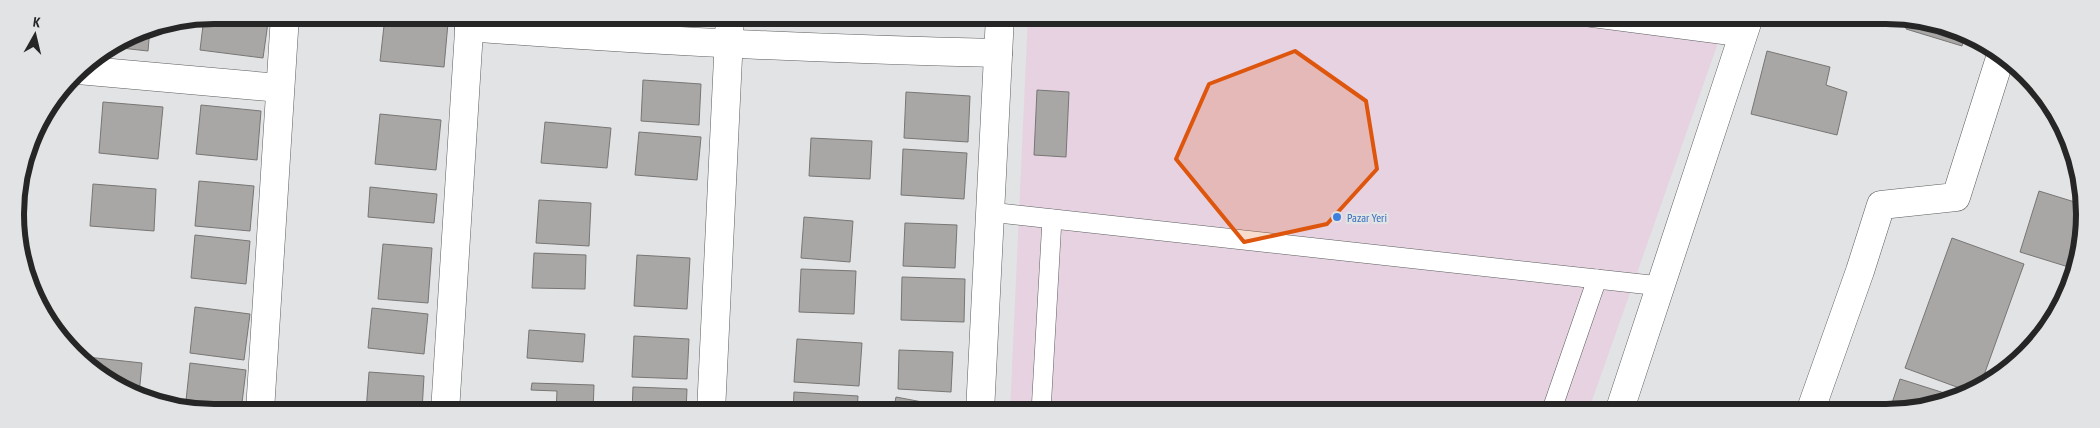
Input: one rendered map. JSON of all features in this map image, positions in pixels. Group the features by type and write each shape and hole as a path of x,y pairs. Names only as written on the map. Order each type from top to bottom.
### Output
{"street":[{"path":"260,404 284,24"},
{"path":"445,404 469,24"},
{"path":"493,24 599,37 888,51 998,53"},
{"path":"711,404 729,24"},
{"path":"980,404 1000,24"},
{"path":"1622,404 1745,27"},
{"path":"1813,404 1860,271 1881,205 1956,197 1998,60"},
{"path":"89,71 280,88"}],"lane":[{"path":"1700,24 1745,27"},
{"path":"990,212 1660,286"},
{"path":"1041,404 1052,219"},
{"path":"1554,404 1597,279"}],"highlighted area":[{"path":"1295,51 1366,101 1377,169 1327,224 1244,242 1176,159 1209,84"}],"shaded area":[{"name":"Pazar Yeri","path":"1028,24 1725,24 1591,404 1010,404"}],"building":[{"path":"203,24 268,24 263,58 200,50"},
{"path":"384,24 448,24 444,67 380,61"},
{"path":"1907,25 1923,27 1964,40 1962,46 1906,29"},
{"path":"149,35 148,51 121,48"},
{"path":"1767,51 1830,67 1826,85 1847,92 1837,135 1751,114"},
{"path":"643,80 701,84 699,125 641,121"},
{"path":"1037,90 1069,92 1066,157 1034,155"},
{"path":"906,92 970,96 968,142 904,138"},
{"path":"103,102 163,107 158,159 99,153"},
{"path":"201,105 261,111 257,160 196,154"},
{"path":"380,114 441,120 436,170 375,164"},
{"path":"545,122 611,128 607,168 541,163"},
{"path":"639,132 701,137 697,180 635,175"},
{"path":"811,138 872,141 870,179 809,176"},
{"path":"903,149 967,153 964,199 901,195"},
{"path":"199,181 254,186 250,231 195,226"},
{"path":"93,184 156,189 154,231 90,226"},
{"path":"370,187 437,194 434,223 368,217"},
{"path":"2039,191 2076,202 2075,239 2069,267 2020,252"},
{"path":"539,200 591,203 589,246 536,243"},
{"path":"804,217 853,221 850,262 801,258"},
{"path":"905,223 957,225 955,268 903,266"},
{"path":"195,235 250,241 246,284 191,278"},
{"path":"1952,238 2024,264 1983,378 1962,389 1905,368"},
{"path":"383,244 432,248 428,303 378,299"},
{"path":"534,253 586,255 585,289 532,288"},
{"path":"637,255 690,258 687,309 634,306"},
{"path":"801,269 856,271 854,314 799,312"},
{"path":"902,277 965,279 964,322 901,320"},
{"path":"195,307 250,314 244,360 190,353"},
{"path":"372,308 428,314 424,354 368,348"},
{"path":"529,330 585,334 583,362 527,358"},
{"path":"634,336 689,339 687,379 632,377"},
{"path":"797,339 862,343 859,386 794,382"},
{"path":"899,350 953,352 951,392 898,389"},
{"path":"89,357 142,363 140,389 108,372"},
{"path":"190,363 246,370 242,404 186,402"},
{"path":"369,372 424,376 422,404 367,404"},
{"path":"1900,379 1947,394 1923,401 1892,404"},
{"path":"532,383 594,385 593,404 556,404 557,391 531,390"},
{"path":"633,387 687,389 686,404 632,404"},
{"path":"794,392 858,396 858,404 793,404"},
{"path":"896,397 933,404 895,404"}],"place":[{"name":"Pazar Yeri","path":"1337,217"}]}
